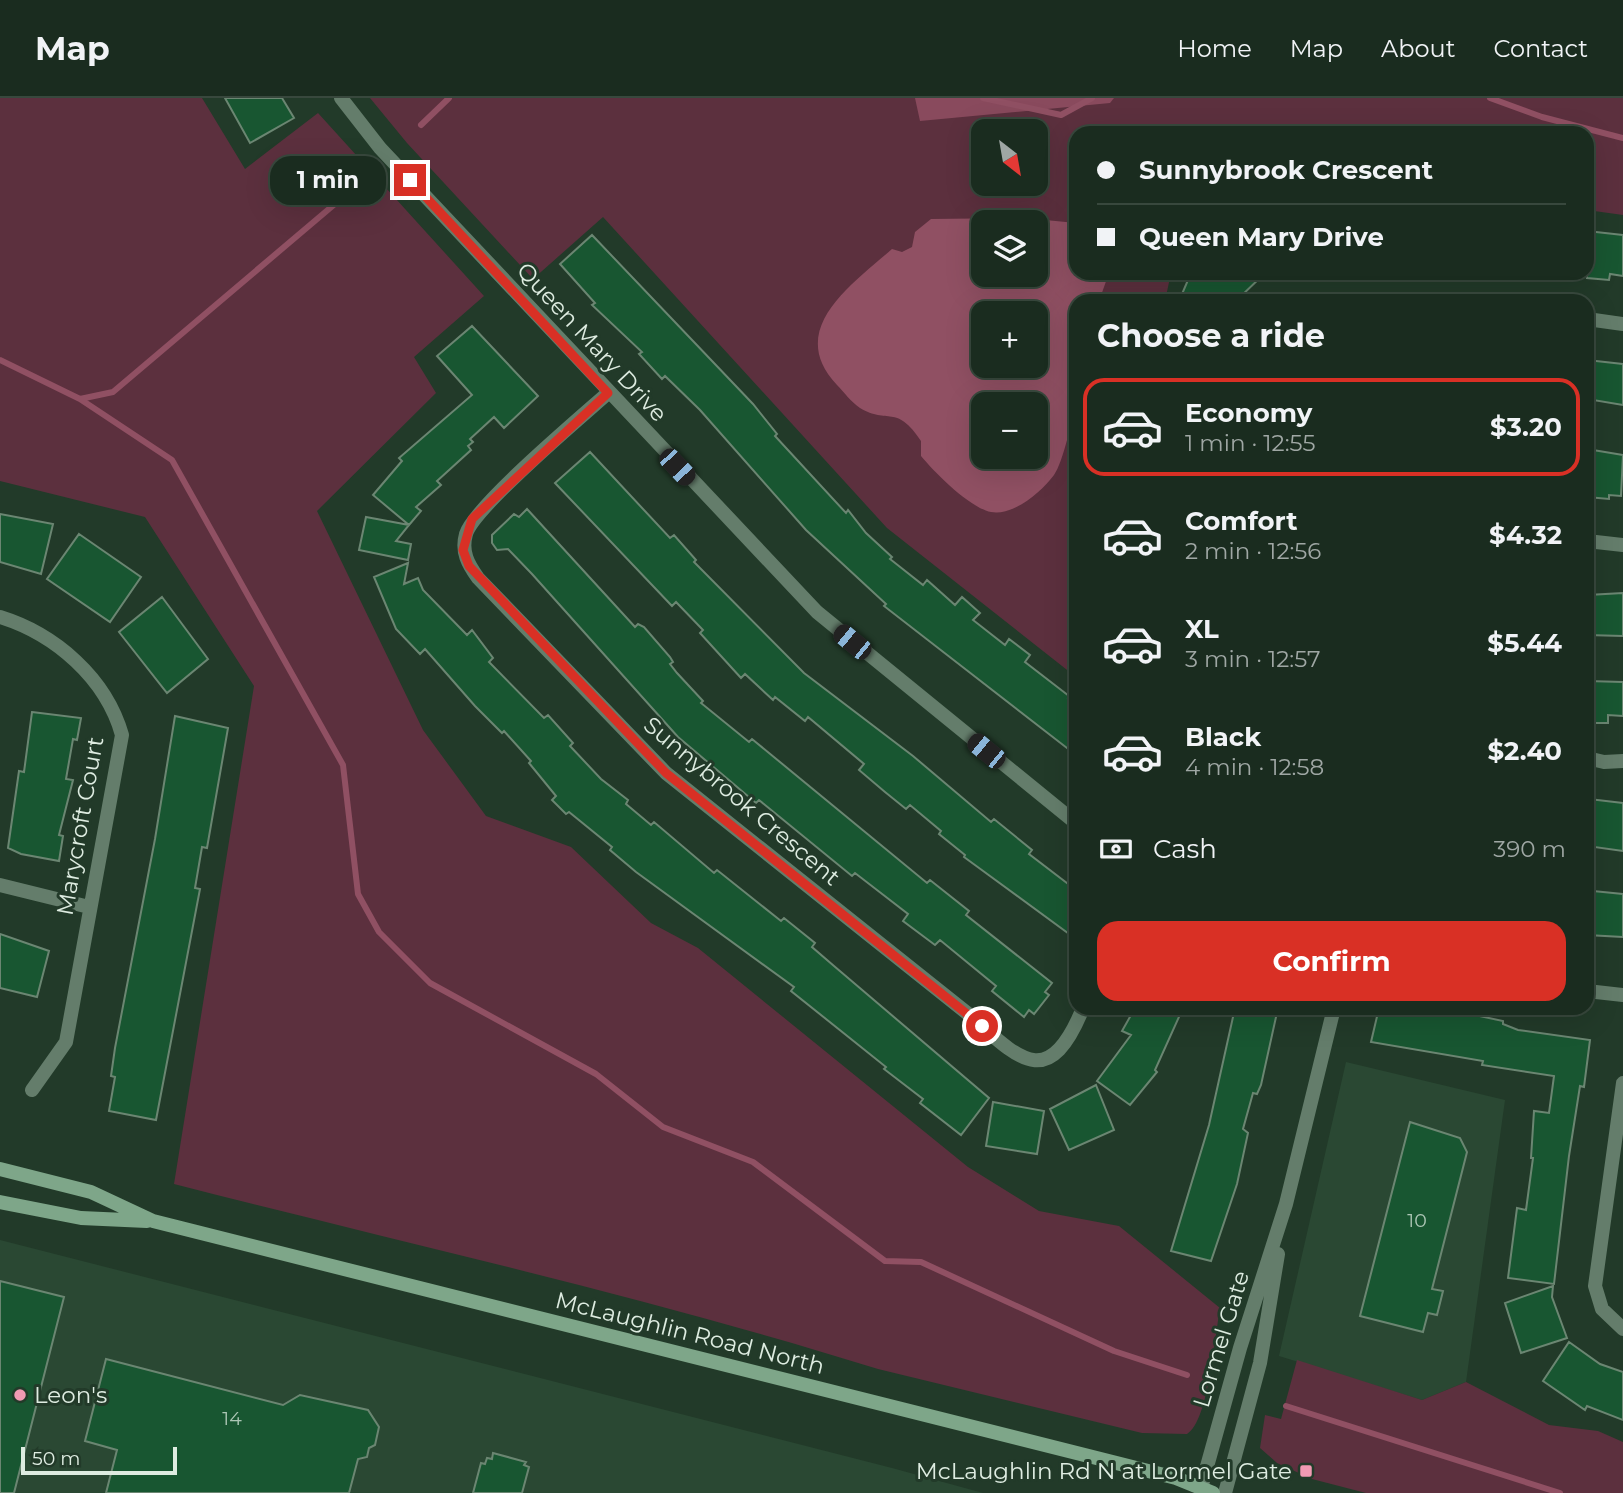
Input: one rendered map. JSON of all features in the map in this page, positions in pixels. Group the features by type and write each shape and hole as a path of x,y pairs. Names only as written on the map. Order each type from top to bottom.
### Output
{"main road":[{"name":"McLaughlin Road North","path":"0,1169 91,1192 153,1221 1090,1456 1204,1491"},
{"name":"McLaughlin Road North","path":"0,1202 81,1218 153,1221"}],"street":[{"name":"Queen Mary Drive","path":"341,98 380,148 817,612 1069,817"},
{"path":"1594,320 1623,324"},
{"name":"Sunnybrook Crescent","path":"608,393 472,519 463,550 478,578 666,773 1012,1052 1025,1060 1038,1060 1053,1055 1071,1037 1080,1015"},
{"path":"1594,542 1623,545"},
{"name":"Marycroft Court","path":"0,617 28,625 59,646 99,688 117,718 122,736 66,1042 32,1090"},
{"path":"1594,759 1623,761"},
{"path":"0,885 89,907"},
{"path":"1594,991 1623,995"},
{"name":"Lormel Gate","path":"1204,1491 1240,1348 1286,1204 1332,1015"},
{"path":"1623,1083 1595,1286 1602,1309 1623,1329"},
{"name":"Lormel Gate","path":"1225,1493 1260,1363 1286,1204"}],"shaded area":[{"path":"0,98 202,98 245,169 318,113 484,296 414,357 436,393 317,511 423,730 486,816 571,847 651,923 698,948 968,1167 1039,1211 1119,1226 1220,1308 1206,1395 1195,1426 1187,1434 1142,1433 878,1369 704,1318 174,1184 254,686 145,517 0,481"},
{"path":"370,98 1623,98 1623,215 1594,211 1594,126 1069,126 1069,280 1170,280 1166,294 1069,294 1069,671 887,528 603,217 533,279 407,143"},
{"path":"915,98 1114,98 1110,103 920,121"},
{"path":"931,219 971,219 971,287 1048,287 1048,220 1069,222 1069,280 1106,280 1102,294 1069,294 1068,438 1061,460 1049,482 1018,507 991,512 963,497 921,456 921,441 905,422 860,408 837,385 823,365 818,346 821,327 830,310 843,293 892,249 902,252 912,247 915,232"},
{"path":"1346,1062 1505,1100 1466,1382 1422,1400 1279,1356"},
{"path":"0,1240 892,1468 983,1493 0,1493"},
{"path":"1297,1360 1422,1400 1466,1382 1549,1425 1598,1431 1623,1442 1623,1493 1366,1493 1312,1479 1277,1463 1260,1448 1265,1415 1281,1419"}],"building":[{"path":"225,98 282,98 294,118 250,143"},
{"path":"1594,232 1623,235 1623,276 1610,274 1609,280 1594,279"},
{"path":"592,235 753,404 777,434 775,436 846,513 848,510 866,533 892,557 890,559 923,585 927,580 955,605 962,597 980,613 973,620 1005,645 1009,639 1030,655 1025,662 1069,696 1069,750 884,606 886,604 806,530 700,410 665,376 662,379 639,354 642,352 592,305 595,303 560,264"},
{"path":"1188,280 1258,280 1243,294 1182,294"},
{"path":"472,326 538,396 504,428 494,417 470,439 473,442 468,446 471,450 437,481 441,485 416,507 421,511 409,525 373,495 402,461 399,458 472,395 437,356"},
{"path":"1594,361 1623,364 1623,405 1594,400"},
{"path":"1594,450 1623,455 1621,496 1609,495 1609,499 1594,498"},
{"path":"590,452 670,538 674,535 696,560 694,562 804,673 913,756 991,822 994,819 1032,850 1029,854 1069,885 1069,934 964,857 965,855 939,834 941,831 910,805 906,809 885,792 859,770 864,764 808,717 805,721 775,697 773,700 745,674 741,678 700,633 703,630 676,602 672,606 555,483"},
{"path":"527,509 635,627 638,624 644,627 670,657 673,662 670,664 677,673 703,701 701,703 749,742 752,739 927,883 930,880 969,911 966,915 1052,983 1045,992 1049,995 1034,1014 1029,1010 1024,1017 992,991 996,986 940,940 935,945 903,921 908,914 855,873 852,876 759,800 756,803 678,737 532,574 508,549 497,550 492,543 492,535 514,514 519,517"},
{"path":"0,514 53,524 41,574 0,562"},
{"path":"366,517 409,525 396,541 411,544 408,560 359,550"},
{"path":"79,534 141,577 110,622 47,579"},
{"path":"408,563 404,584 418,578 423,590 467,635 472,630 493,658 489,662 544,718 548,715 573,743 570,746 601,779 628,800 626,804 651,825 654,822 714,873 717,870 781,921 784,918 815,943 812,947 989,1098 961,1135 920,1103 923,1099 884,1069 886,1067 791,991 794,987 636,872 610,850 612,847 569,812 566,814 552,800 556,796 529,763 531,761 504,731 502,733 475,706 425,649 420,654 396,629 374,577"},
{"path":"1623,593 1623,636 1594,635 1594,595"},
{"path":"162,597 208,659 167,693 119,632"},
{"path":"1594,681 1623,682 1623,716 1608,715 1608,723 1594,723"},
{"path":"32,712 81,718 77,740 73,739 66,779 73,780 59,835 63,836 59,861 21,854 8,848 19,771 24,772"},
{"path":"175,716 228,728 207,848 202,847 195,888 200,889 156,1120 109,1111 115,1077 111,1076 115,1048 155,839"},
{"path":"1594,800 1623,803 1623,851 1594,847"},
{"path":"1594,891 1623,894 1623,937 1594,935"},
{"path":"0,934 49,951 37,997 0,988"},
{"path":"1131,1015 1180,1015 1155,1070 1157,1072 1130,1105 1097,1081 1131,1035 1122,1031"},
{"path":"1233,1015 1276,1015 1261,1085 1257,1094 1253,1093 1243,1129 1248,1133 1237,1184 1211,1261 1171,1251 1209,1125"},
{"path":"1377,1015 1475,1015 1503,1021 1503,1024 1518,1030 1590,1040 1584,1087 1580,1086 1569,1156 1554,1284 1508,1278 1517,1208 1526,1210 1533,1158 1534,1111 1549,1113 1554,1076 1482,1065 1483,1061 1371,1042"},
{"path":"1096,1085 1114,1130 1069,1150 1050,1109"},
{"path":"993,1102 1044,1111 1037,1154 986,1146"},
{"path":"1410,1122 1460,1138 1467,1152 1432,1289 1443,1291 1437,1315 1428,1313 1423,1332 1360,1316"},
{"name":"Leon's","path":"0,1281 64,1297 14,1493 0,1493"},
{"path":"1553,1286 1552,1297 1567,1338 1521,1353 1505,1303"},
{"path":"1569,1342 1600,1364 1623,1372 1623,1420 1587,1406 1585,1410 1543,1381"},
{"path":"106,1359 283,1405 300,1395 368,1410 379,1427 375,1445 369,1448 367,1457 358,1459 349,1493 106,1493 117,1450 85,1441"},
{"path":"493,1453 526,1462 524,1465 529,1467 522,1493 473,1493 481,1463 485,1464 487,1458 492,1459"}],"waterway":[{"path":"421,125 449,98"},
{"path":"983,98 1061,115 1092,98"},
{"path":"1490,98 1542,117 1577,126"},
{"path":"1594,130 1623,138"},
{"path":"0,360 80,399 113,392 349,192"},
{"path":"80,399 172,460 343,765 358,894 379,932 430,983 596,1074 663,1127 753,1162 885,1261 921,1262 1114,1351 1187,1375"},
{"path":"1286,1406 1560,1493"}],"place":[{"name":"Leon's","path":"20,1395"},
{"name":"McLaughlin Rd N at Lormel Gate","path":"1306,1471"}],"route":[{"path":"410,180 608,393 472,519 463,550 469,566 624,732 666,773 982,1026"}]}
